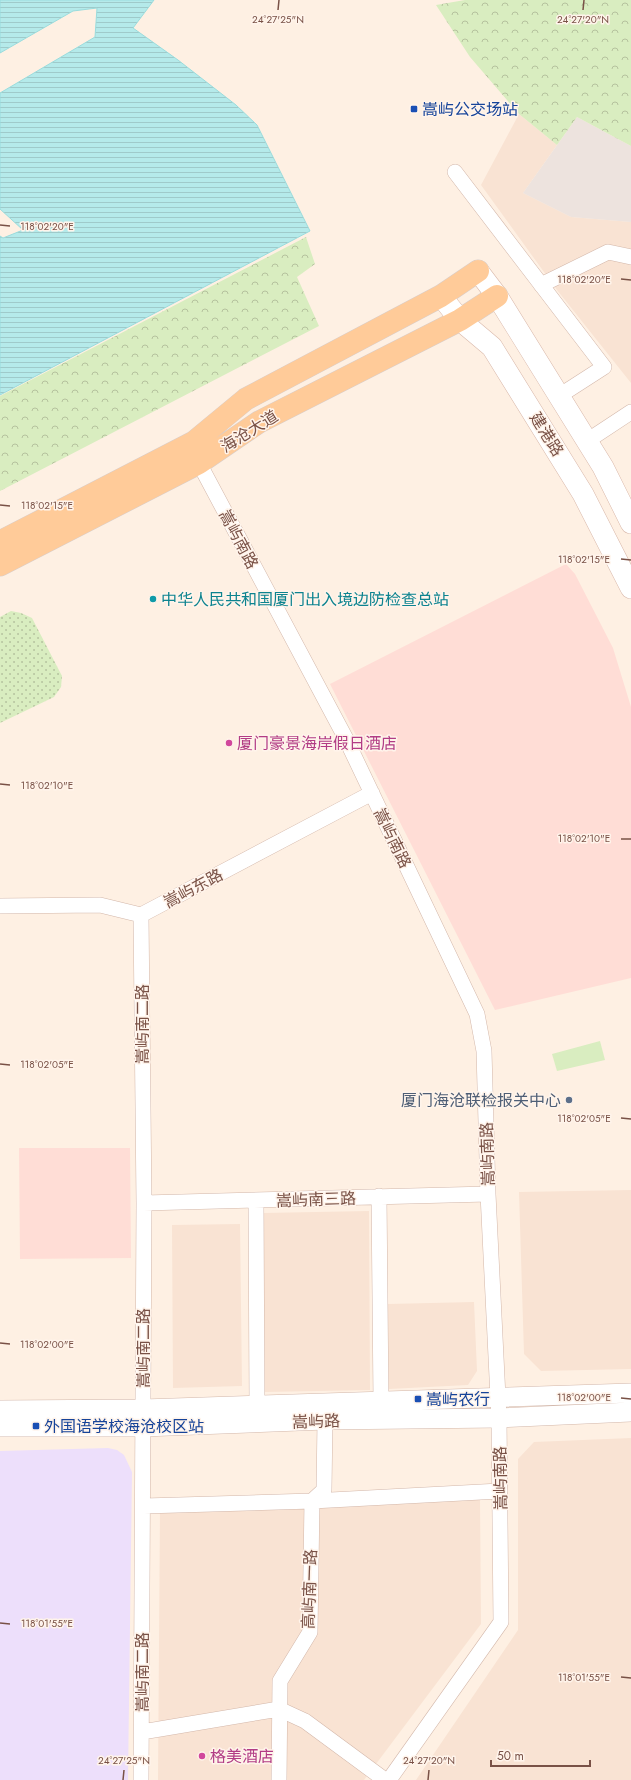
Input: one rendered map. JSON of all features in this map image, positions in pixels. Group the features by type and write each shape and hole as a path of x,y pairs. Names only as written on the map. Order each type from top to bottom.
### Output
{"main road":[{"name":"海沧大道","path":"0,542 194,442 246,399 441,296 478,271"},
{"name":"建港路","path":"478,271 497,296 559,396 602,467 631,523"},
{"name":"建港路","path":"441,296 460,320 492,346 583,494 631,588"},
{"name":"海沧大道","path":"0,565 199,463 259,422 460,320 497,296"}],"street":[{"path":"455,172 604,367 559,396"},
{"path":"541,285 608,252 631,257"},
{"path":"586,442 631,412"},
{"name":"嵩屿南路","path":"199,463 345,737 477,1014 484,1051 488,1194 499,1418 501,1622 389,1780"},
{"name":"嵩屿东路","path":"141,915 372,793"},
{"path":"0,906 100,905 141,915"},
{"name":"嵩屿南二路","path":"141,915 144,1203 144,1506 141,1780"},
{"name":"嵩屿南三路","path":"144,1203 488,1194"},
{"path":"379,1196 381,1400"},
{"path":"256,1201 257,1404"},
{"name":"嵩屿路","path":"0,1427 143,1418 257,1404 631,1393"},
{"name":"嵩屿路","path":"0,1410 143,1418 325,1420 499,1418 631,1412"},
{"path":"312,1501 324,1490 325,1420"},
{"path":"144,1506 312,1501 500,1491"},
{"name":"高屿南一路","path":"279,1780 280,1681 310,1632 312,1501"},
{"path":"142,1732 279,1709 305,1721 384,1780"}],"shaded area":[{"path":"519,114 557,145 523,193 571,217 631,222 631,383 557,290 481,185"},
{"path":"577,117 631,146 631,222 571,217 523,193"},
{"path":"566,564 575,574 613,648 631,707 631,978 495,1010 330,684"},
{"path":"19,1148 130,1148 131,1258 20,1259"},
{"path":"631,1190 631,1369 541,1371 524,1354 519,1192"},
{"path":"369,1211 370,1390 265,1392 263,1213"},
{"path":"240,1224 242,1386 173,1388 172,1225"},
{"path":"474,1302 477,1371 468,1385 389,1389 388,1304"},
{"path":"631,1438 631,1780 416,1780 518,1630 518,1459 534,1442"},
{"path":"108,1448 117,1450 124,1455 132,1472 128,1780 0,1780 0,1451"},
{"path":"480,1499 481,1624 364,1780 158,1780 160,1510"}],"green space":[{"path":"465,0 631,0 631,146 577,117 557,145 519,114 470,57 436,5"},
{"path":"306,237 315,264 297,277 319,326 0,491 0,396"},
{"path":"11,611 21,613 32,618 62,676 61,687 54,697 0,723 0,617"},
{"path":"600,1041 605,1060 557,1071 552,1054"}],"water":[{"path":"0,0 154,0 133,28 178,60 236,105 257,125 310,231 0,395 0,236 3,238 23,230 0,209 0,93 95,37 97,8 73,11 0,53"}],"place":[{"name":"嵩屿公交场站","path":"414,109"},
{"name":"中华人民共和国厦门出入境边防检查总站","path":"153,599"},
{"name":"厦门豪景海岸假日酒店","path":"229,743"},
{"name":"厦门海沧联检报关中心","path":"569,1100"},
{"name":"嵩屿农行","path":"418,1399"},
{"name":"外国语学校海沧校区站","path":"36,1426"},
{"name":"格美酒店","path":"202,1756"}]}
